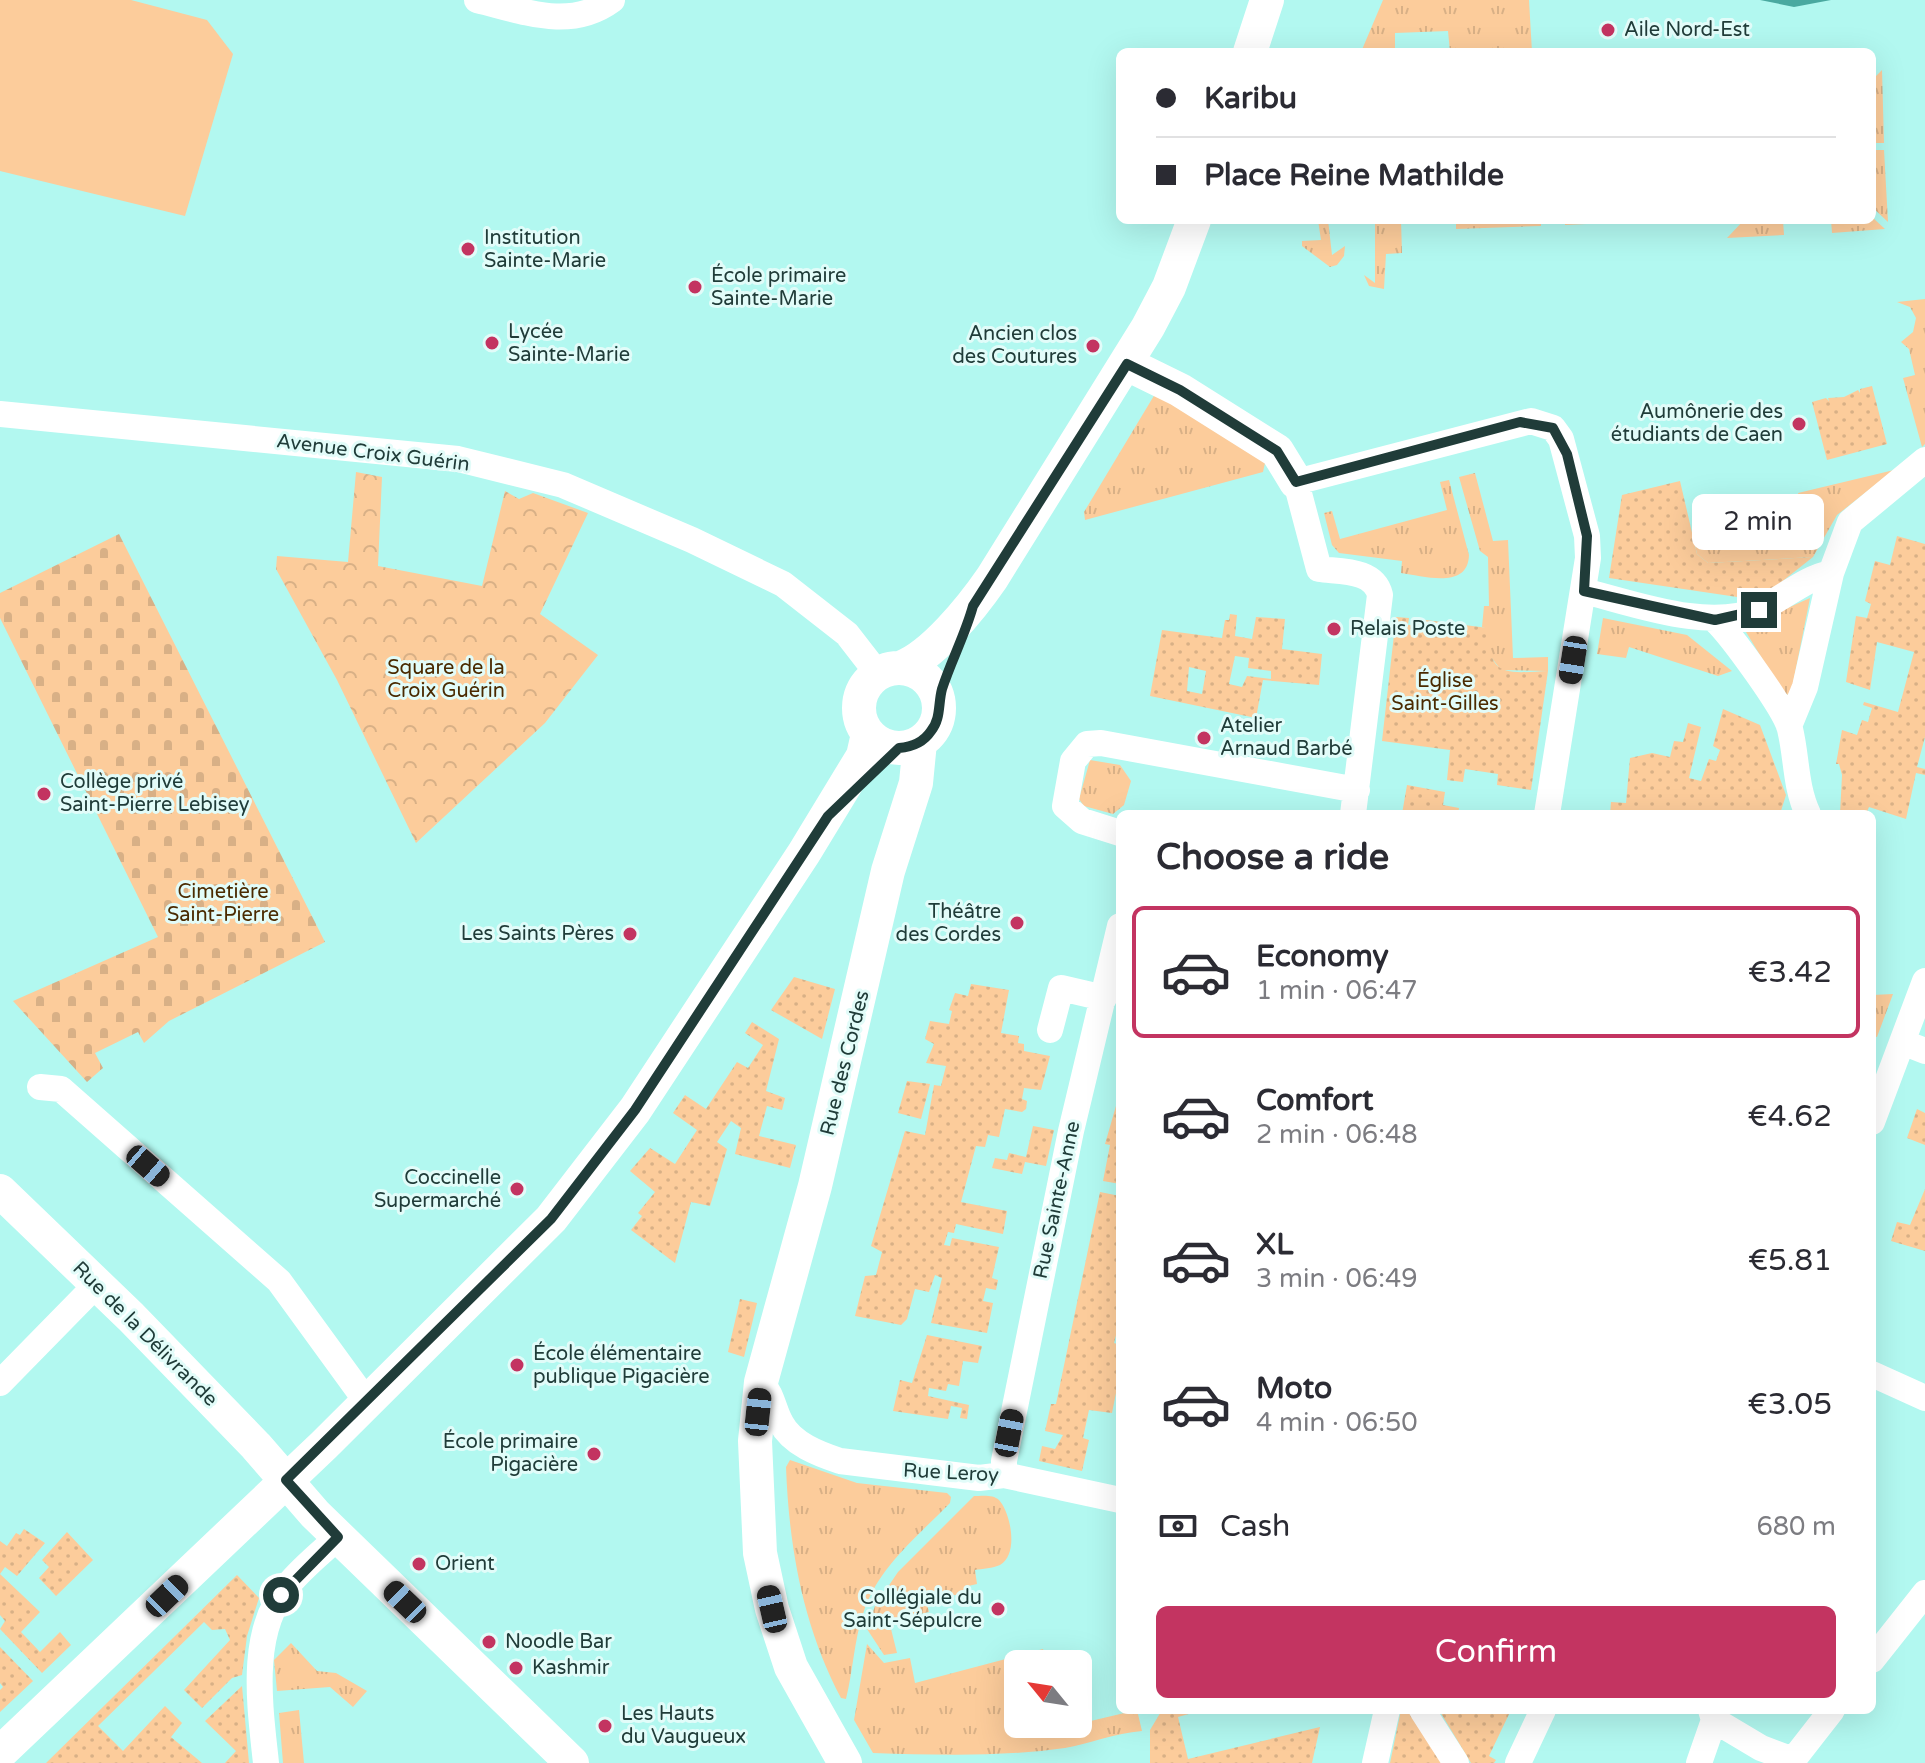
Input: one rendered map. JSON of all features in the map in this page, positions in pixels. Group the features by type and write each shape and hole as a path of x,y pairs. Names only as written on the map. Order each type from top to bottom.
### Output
{"main road":[{"path":"1251,48 1267,0"},
{"path":"896,741 859,713 863,691 889,671 923,657 973,606 1127,364 1169,287 1193,224"},
{"path":"1127,364 1180,390 1277,451 1296,482"},
{"path":"0,1753 527,1245 584,1178 644,1097 828,816 863,756 935,725 939,703 973,606"},
{"path":"889,671 921,675 936,692 939,703"},
{"name":"Rue des Cordes","path":"845,1763 803,1691 782,1642 764,1578 754,1485 761,1382 815,1186 888,871 916,783 896,741"},
{"name":"Rue de la Délivrande","path":"0,1191 97,1284 338,1537 572,1763"}],"street":[{"path":"477,0 561,18 588,15 612,0"},
{"name":"Avenue Croix Guérin","path":"0,414 458,459 563,485 692,540 783,584 889,671"},
{"path":"1116,832 1082,821 1065,806 1073,761 1087,744 1101,743 1355,802 1380,595 1376,584 1366,576 1319,569 1296,482 1520,422 1544,424 1553,428 1561,439 1587,536 1584,591 1548,810"},
{"path":"1789,726 1797,715 1831,573 1850,522 1925,460"},
{"path":"1584,591 1715,620 1759,610 1818,576 1831,573"},
{"path":"1715,620 1750,663 1789,726 1799,808"},
{"name":"Rue Sainte-Anne","path":"1004,1475 1061,1177 1116,944"},
{"path":"1878,1083 1913,1047 1925,981"},
{"path":"1050,1030 1061,988 1104,998"},
{"path":"40,1087 61,1089 279,1281 367,1402"},
{"path":"0,1383 97,1284"},
{"path":"1876,1376 1925,1398"},
{"path":"754,1485 766,1447 778,1434 788,1433 769,1391 761,1382"},
{"name":"Rue Leroy","path":"788,1433 822,1455 840,1461 979,1478 1004,1475 1116,1499"},
{"path":"266,1763 260,1675 267,1624 288,1584 338,1537"},
{"path":"1876,1655 1925,1593"},
{"path":"1375,1763 1386,1714"},
{"path":"1425,1714 1456,1763"},
{"path":"1518,1763 1541,1714"},
{"path":"1699,1763 1712,1715 1761,1748 1793,1760 1829,1714"}],"green space":[{"path":"0,0 131,0 207,20 233,54 185,216 0,171"},
{"path":"1383,0 1529,0 1532,48 1450,48 1448,31 1395,33 1395,48 1363,48"},
{"path":"1882,70 1884,143 1876,143 1876,76"},
{"path":"1876,150 1884,150 1888,222 1876,211"},
{"path":"1876,221 1885,229 1832,233 1831,224 1876,224"},
{"path":"1319,224 1328,224 1332,255 1345,246 1344,256 1337,265 1330,267 1302,246 1302,241 1321,240"},
{"path":"1375,224 1401,224 1402,253 1386,254 1384,289 1369,286 1364,275 1375,283"},
{"path":"1456,224 1541,224 1541,226 1456,229"},
{"path":"1740,224 1783,224 1784,235 1727,238"},
{"path":"1925,299 1925,444 1922,447 1903,378 1915,375 1909,349 1901,342 1913,332 1916,318 1910,307 1897,302"},
{"path":"1872,386 1887,444 1827,460 1812,402 1826,398 1829,401 1828,398 1844,397 1858,390 1860,393 1860,389"},
{"path":"1155,394 1265,463 1263,472 1085,520 1084,512"},
{"path":"1894,470 1837,515 1813,557 1708,563 1697,554 1695,545 1805,520 1798,493"},
{"name":"Square de la Croix Guérin","path":"356,472 382,477 378,566 482,586 505,491 519,499 533,493 588,513 540,614 598,655 545,723 416,843 337,680 276,569 277,556 348,562"},
{"path":"1475,473 1493,541 1508,540 1513,658 1548,657 1548,671 1501,670 1488,653 1488,629 1482,627 1484,606 1489,606 1488,557 1480,551 1459,477"},
{"path":"1449,480 1469,555 1467,566 1461,573 1453,577 1432,578 1401,573 1402,561 1339,553 1332,545 1324,513 1332,511 1340,539 1447,510 1440,482"},
{"path":"1680,481 1697,554 1708,563 1813,557 1775,587 1744,598 1609,578 1622,495"},
{"name":"Cimetière Saint-Pierre","path":"119,534 325,942 169,1021 144,1043 138,1032 95,1053 103,1068 87,1082 13,1001 158,937 0,618 0,593"},
{"path":"1897,536 1925,544 1925,737 1917,767 1925,769 1925,775 1916,773 1906,819 1869,807 1868,810 1840,810 1842,775 1839,764 1836,764 1842,730 1857,735 1862,720 1868,722 1872,708 1863,705 1864,702 1898,712 1914,652 1877,642 1870,690 1846,682 1856,616 1867,618 1871,604 1865,601 1875,561 1890,565"},
{"path":"1810,598 1788,695 1781,690 1746,632 1756,622"},
{"path":"1230,614 1237,615 1235,636 1252,639 1256,617 1285,619 1282,649 1322,654 1319,685 1263,680 1256,718 1150,696 1162,630 1222,638 1225,620 1229,620","holes":["1235,656 1249,658 1248,668 1271,671 1271,679 1247,676 1242,687 1229,684","1189,667 1206,671 1202,694 1187,691"]},
{"name":"Église Saint-Gilles","path":"1396,617 1409,618 1408,625 1417,625 1418,619 1488,628 1491,656 1502,669 1548,671 1531,790 1497,785 1498,774 1465,769 1463,782 1447,780 1450,750 1382,741"},
{"path":"1603,618 1687,635 1732,671 1718,676 1629,647 1626,658 1597,654"},
{"path":"1723,709 1760,725 1786,795 1781,810 1610,810 1611,802 1626,803 1630,758 1652,753 1670,757 1674,741 1683,742 1688,723 1701,727 1689,778 1701,781 1709,759 1716,761 1720,750 1713,746"},
{"path":"1090,760 1120,765 1131,781 1124,805 1113,814 1084,806 1079,799"},
{"path":"1407,785 1445,792 1443,805 1459,808 1459,810 1403,810"},
{"path":"794,977 835,989 822,1039 771,1010"},
{"path":"971,984 1009,990 1001,1033 1019,1036 1018,1043 1024,1044 1024,1051 1050,1056 1041,1090 1024,1088 1022,1099 1027,1101 1026,1109 1022,1112 1005,1109 999,1137 988,1135 985,1147 976,1146 961,1202 1007,1211 1003,1234 956,1224 954,1233 948,1232 944,1245 950,1246 952,1238 999,1247 992,1278 998,1280 996,1290 986,1288 983,1301 993,1303 987,1333 931,1323 942,1278 935,1275 929,1292 915,1289 907,1319 901,1325 855,1316 865,1276 876,1275 882,1252 871,1246 905,1131 925,1135 934,1085 941,1086 946,1066 926,1063 934,1044 925,1039 930,1021 949,1024 952,1011 949,1010 955,993 968,996"},
{"path":"1893,994 1877,1037 1876,1037 1876,995"},
{"path":"752,1022 779,1039 766,1091 785,1098 782,1110 767,1106 759,1136 796,1145 790,1168 735,1154 741,1128 731,1121 717,1142 727,1149 710,1206 691,1202 675,1263 631,1230 642,1216 638,1213 655,1192 630,1171 650,1148 675,1164 697,1130 673,1113 685,1095 706,1109 737,1062 748,1068 763,1045 745,1033"},
{"path":"907,1081 930,1084 921,1119 898,1113"},
{"path":"1116,1106 1116,1183 1103,1181 1110,1145 1105,1144"},
{"path":"1917,1109 1925,1113 1925,1145 1907,1138"},
{"path":"1033,1126 1054,1130 1046,1166 1025,1162 1022,1174 992,1168 995,1158 1007,1160 1009,1153 1026,1157"},
{"path":"1925,1189 1925,1251 1891,1241 1897,1222 1910,1225"},
{"path":"1100,1192 1116,1195 1116,1393 1112,1413 1089,1410 1083,1438 1089,1440 1082,1471 1039,1461 1042,1446 1055,1449 1063,1435 1045,1431 1051,1404 1056,1404"},
{"path":"740,1299 757,1303 744,1357 728,1352"},
{"path":"927,1335 982,1346 978,1363 963,1361 959,1386 948,1384 946,1391 929,1388 928,1396 969,1405 967,1419 960,1418 962,1408 951,1406 948,1419 893,1411 900,1380 912,1383"},
{"path":"790,1460 857,1483 947,1493 951,1497 950,1503 888,1567 869,1597 846,1699 841,1698 828,1671 800,1586 788,1497 786,1467"},
{"path":"974,1496 994,1497 1007,1514 1011,1543 1006,1560 997,1566 975,1570 977,1584 964,1587 965,1593 926,1601 929,1612 889,1621 897,1653 884,1655 867,1629 875,1606 898,1572"},
{"path":"24,1529 45,1543 17,1576 5,1567 0,1574 0,1541 7,1546 16,1533 20,1535"},
{"path":"67,1532 93,1560 56,1596 39,1578 49,1567 42,1560"},
{"path":"0,1574 40,1612 21,1632 40,1652 60,1632 71,1645 42,1673 0,1629 5,1621 0,1615"},
{"path":"237,1575 259,1598 247,1636 242,1675 232,1678 202,1708 184,1690 230,1640 225,1629 212,1630 204,1622 98,1726 123,1751 165,1706 182,1723 171,1737 202,1763 46,1763"},
{"path":"291,1643 317,1671 336,1673 367,1691 353,1707 330,1687 277,1691 274,1660"},
{"path":"867,1644 884,1663 910,1658 915,1683 1004,1659 1004,1738 1092,1738 1092,1721 1120,1714 1138,1714 1142,1731 1065,1748 1018,1753 873,1753 854,1720"},
{"path":"0,1647 33,1681 0,1712 0,1690 3,1687 0,1683"},
{"path":"242,1686 249,1763 225,1763 236,1751 205,1721"},
{"path":"299,1710 304,1763 283,1763 279,1713"},
{"path":"1160,1714 1189,1714 1178,1717 1188,1759 1320,1727 1312,1763 1150,1763 1150,1730"},
{"path":"1400,1714 1410,1714 1445,1763 1390,1763"},
{"path":"1441,1714 1509,1714 1489,1756 1496,1760 1494,1763 1471,1763"}],"water":[{"path":"1760,0 1831,0 1794,7"}],"place":[{"name":"Aile Nord-Est","path":"1608,30"},
{"name":"Institution Sainte-Marie","path":"468,249"},
{"name":"École primaire Sainte-Marie","path":"695,287"},
{"name":"Lycée Sainte-Marie","path":"492,343"},
{"name":"Ancien clos des Coutures","path":"1093,346"},
{"name":"Aumônerie des étudiants de Caen","path":"1799,424"},
{"name":"Relais Poste","path":"1334,629"},
{"name":"Atelier Arnaud Barbé","path":"1204,738"},
{"name":"Collège privé Saint-Pierre Lebisey","path":"44,794"},
{"name":"Théâtre des Cordes","path":"1017,923"},
{"name":"Les Saints Pères","path":"630,934"},
{"name":"Coccinelle Supermarché","path":"517,1189"},
{"name":"École élémentaire publique Pigacière","path":"517,1365"},
{"name":"École primaire Pigacière","path":"594,1454"},
{"name":"Orient","path":"419,1564"},
{"name":"Collégiale du Saint-Sépulcre","path":"998,1609"},
{"name":"Noodle Bar","path":"489,1642"},
{"name":"Kashmir","path":"516,1668"},
{"name":"Les Hauts du Vaugueux","path":"605,1726"}],"route":[{"path":"281,1595 288,1584 338,1537 286,1480 551,1219 635,1110 828,816 899,748 910,747 929,735 939,714 943,687 965,636 973,606 1127,364 1180,390 1277,451 1296,482 1520,422 1544,424 1553,428 1567,454 1587,536 1584,591 1715,620 1759,610"}]}
